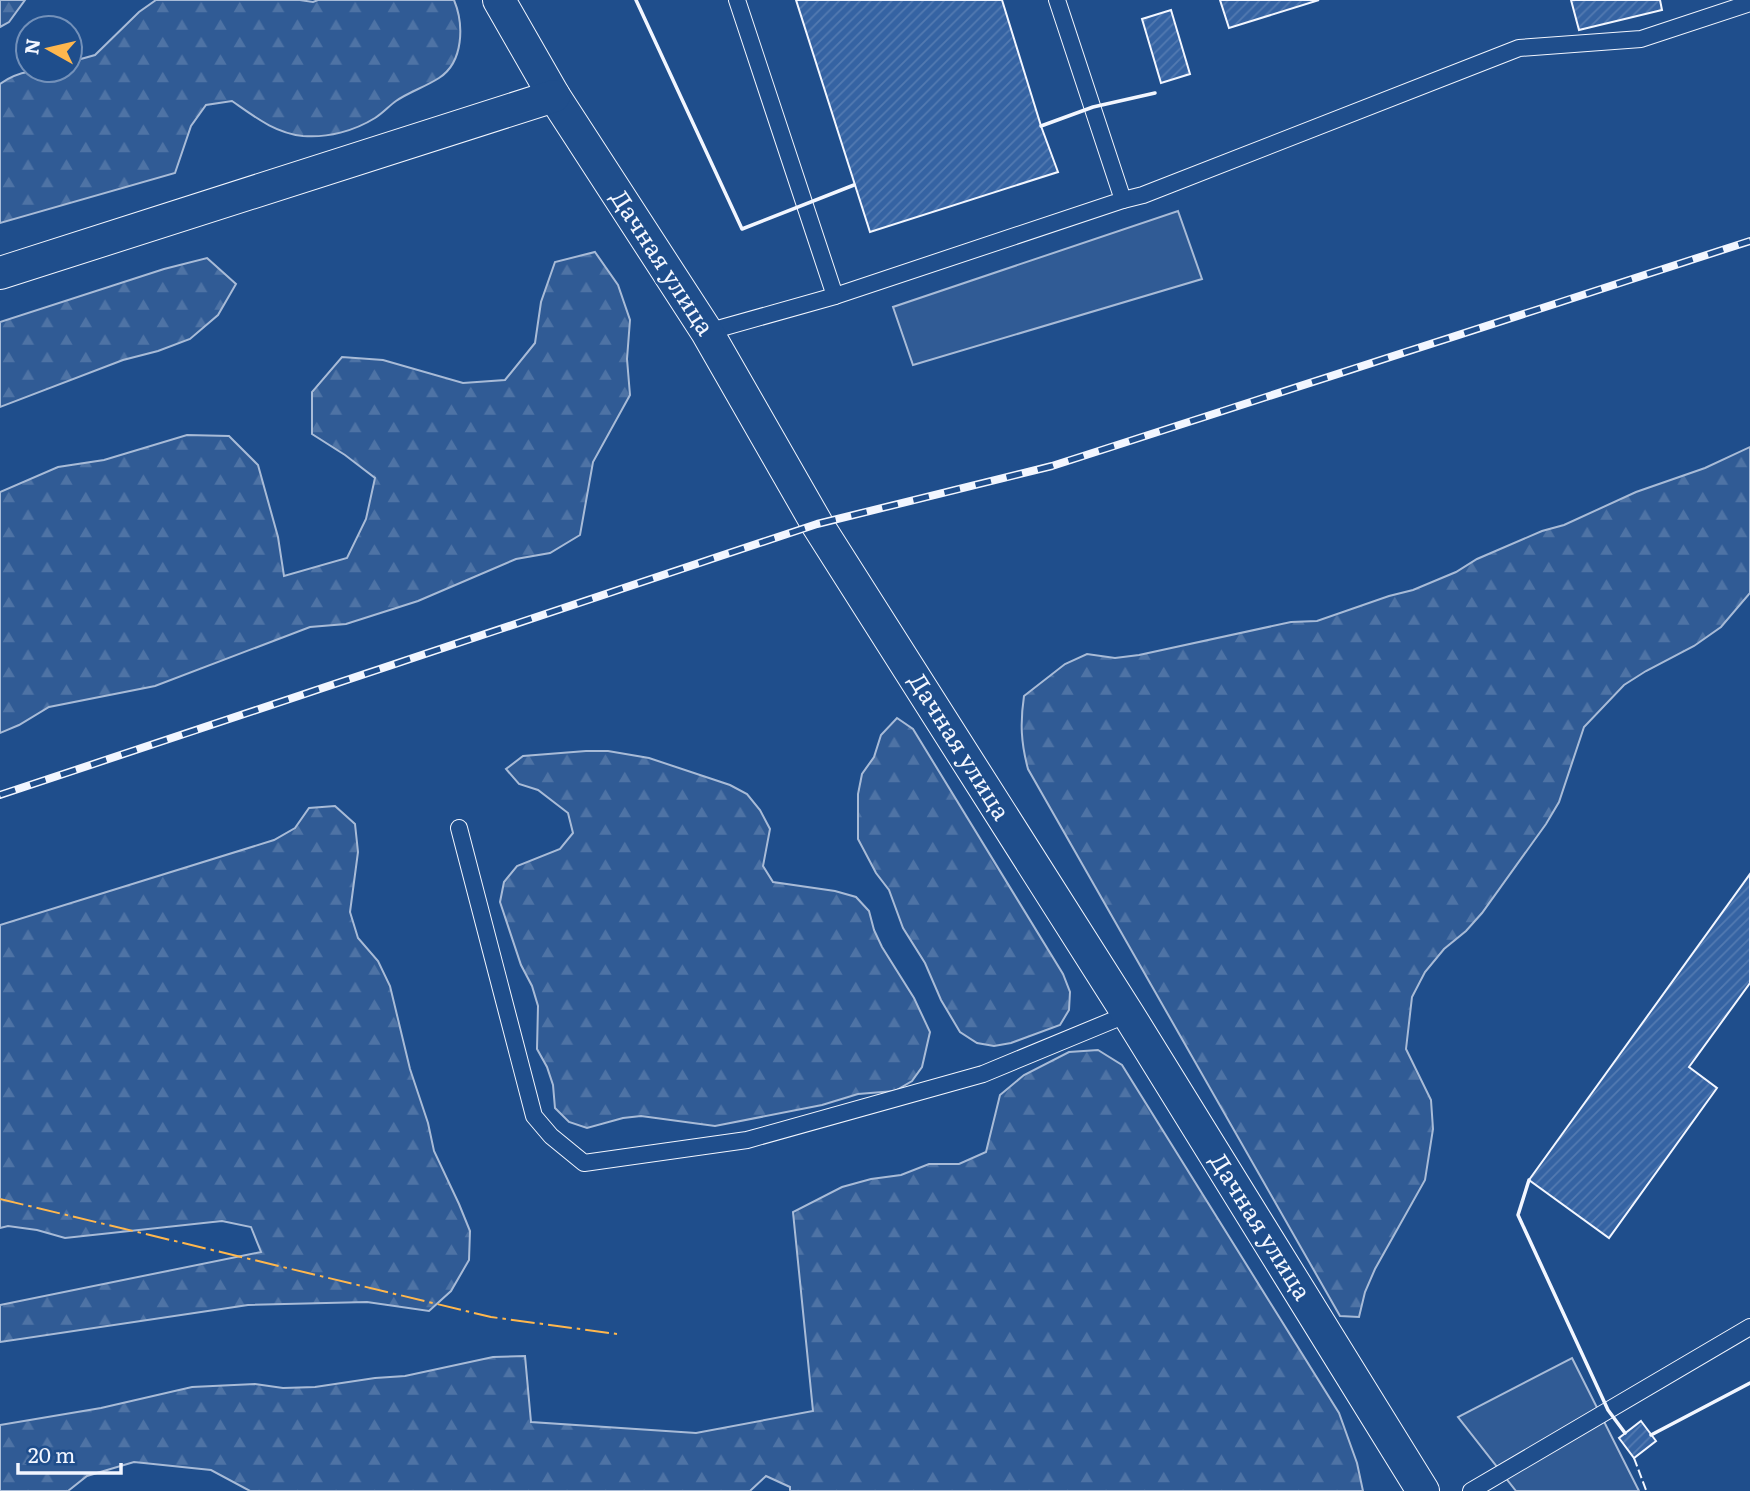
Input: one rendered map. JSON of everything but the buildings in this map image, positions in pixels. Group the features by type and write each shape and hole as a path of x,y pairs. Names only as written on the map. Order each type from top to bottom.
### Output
{"street":[{"name":"Дачная улица","path":"499,0 554,96 707,331 817,524 1128,1014 1423,1491"},
{"path":"0,273 554,96"}],"lane":[{"path":"737,0 835,296"},
{"path":"1057,0 1123,200"},
{"path":"707,331 835,296 1143,195 1519,48 1641,39 1750,3"},
{"path":"459,828 534,1116 551,1136 584,1163 747,1140 983,1074 1128,1014"},
{"path":"1471,1491 1750,1327"}],"shaded area":[{"path":"1178,211 1202,279 913,365 893,307"},
{"path":"1572,1358 1639,1491 1516,1491 1458,1417"}],"green space":[{"path":"0,0 25,0 9,22 0,27"},
{"path":"156,0 454,0 459,20 460,42 453,62 439,78 401,98 358,127 331,135 303,136 274,128 232,101 206,105 191,126 175,173 0,223 0,84 14,76 14,84 84,84 84,58 95,55 139,12"},
{"path":"595,252 618,285 630,320 627,359 630,395 593,462 580,535 550,553 516,559 418,601 346,624 310,627 155,686 49,707 0,733 0,492 58,467 104,460 187,435 229,436 258,465 278,537 284,576 347,558 366,519 375,478 312,434 312,392 342,357 383,360 463,383 505,380 535,343 541,302 555,262"},
{"path":"207,258 236,284 218,315 190,339 123,360 0,407 0,322 164,269"},
{"path":"1750,447 1750,593 1721,627 1694,646 1624,685 1584,727 1559,802 1546,824 1482,913 1444,949 1425,972 1412,997 1406,1049 1431,1100 1433,1129 1425,1180 1375,1269 1365,1292 1359,1317 1340,1316 1028,769 1022,733 1024,696 1065,664 1087,654 1115,658 1139,655 1291,622 1317,621 1413,590 1542,531 1564,525 1636,492 1705,468"},
{"path":"897,718 913,729 1063,974 1070,992 1069,1010 1060,1025 1011,1043 994,1046 977,1043 960,1032 941,1000 925,963 903,928 889,890 876,873 858,839 858,794 862,774 874,757 881,735"},
{"path":"608,751 649,758 730,785 747,794 770,829 763,866 773,882 835,891 856,897 869,911 882,947 914,998 930,1032 922,1067 912,1081 895,1091 858,1094 822,1105 715,1126 641,1116 587,1128 569,1122 555,1108 553,1085 537,1049 538,1006 500,902 504,882 517,866 560,849 573,833 568,813 538,790 519,784 506,769 523,756"},
{"path":"335,806 355,824 358,852 350,912 358,938 378,961 390,986 434,1151 470,1231 469,1260 451,1291 429,1311 367,1302 248,1305 0,1342 0,1305 261,1252 251,1227 222,1221 65,1238 37,1230 8,1226 0,1228 0,925 274,840 295,828 309,808"},
{"path":"1098,1050 1122,1065 1339,1413 1357,1463 1363,1491 790,1491 790,1487 766,1476 750,1491 250,1491 211,1470 134,1462 87,1476 68,1491 0,1491 0,1425 101,1408 192,1387 255,1384 283,1388 315,1387 405,1376 493,1357 525,1356 531,1422 696,1433 813,1411 793,1212 842,1187 901,1175 929,1164 959,1164 986,1152 1000,1095 1024,1075 1069,1052"}],"railway":[{"path":"0,795 817,524 1052,466 1750,241"}],"fence":[{"path":"1634,1458 1646,1490"}],"wall":[{"path":"636,0 742,229 854,185"},
{"path":"1041,126 1093,107 1155,93"},
{"path":"1529,1180 1518,1215 1608,1410 1625,1433"},
{"path":"1651,1435 1750,1383"}],"power":[{"path":"0,1199 491,1317 617,1334"}]}
